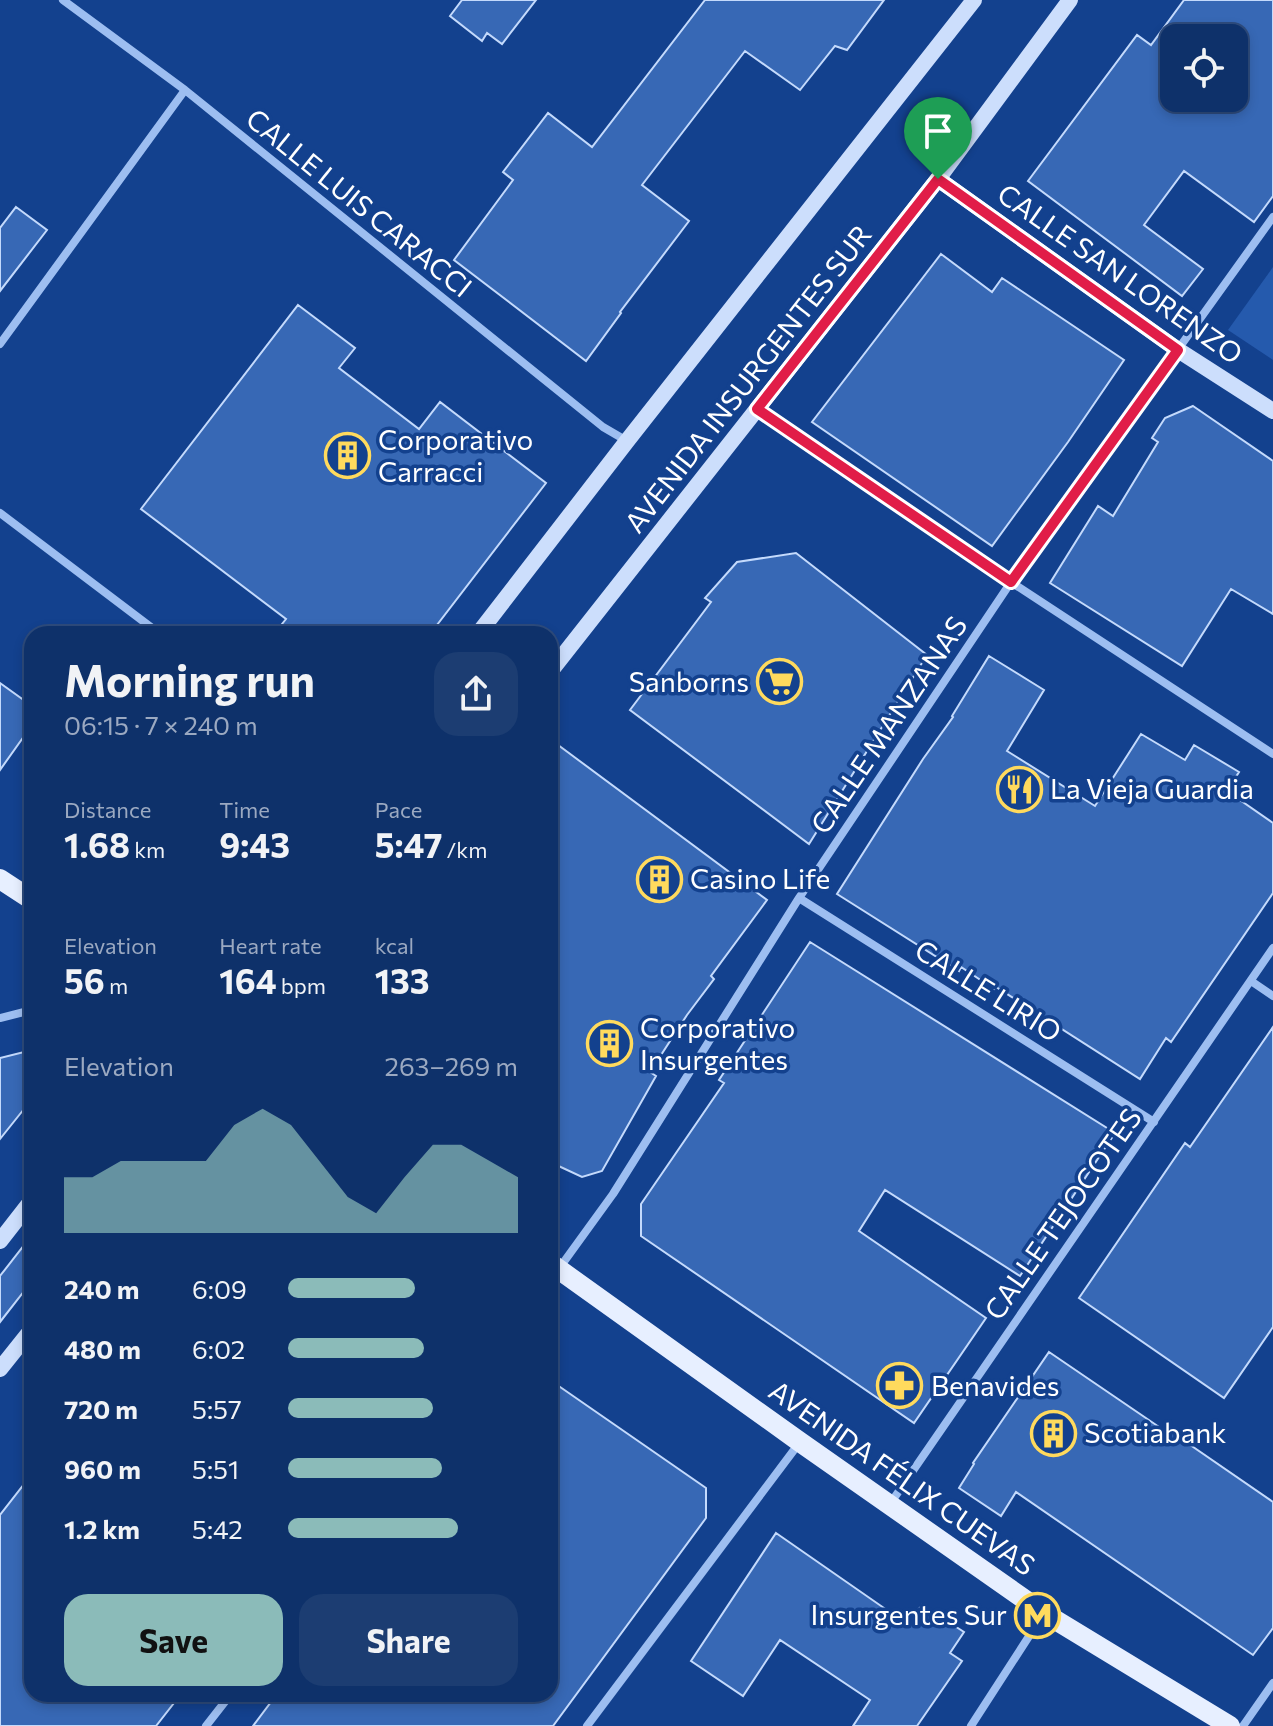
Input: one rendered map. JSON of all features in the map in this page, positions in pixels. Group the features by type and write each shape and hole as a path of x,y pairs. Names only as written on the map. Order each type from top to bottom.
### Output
{"main road":[{"name":"AVENIDA INSURGENTES SUR","path":"484,626 974,0"},
{"name":"AVENIDA INSURGENTES SUR","path":"558,662 938,179 1070,0"},
{"name":"CALLE SAN LORENZO","path":"938,179 1178,350 1273,411"},
{"path":"0,879 24,895"},
{"path":"0,1241 24,1210"},
{"name":"AVENIDA FÉLIX CUEVAS","path":"558,1274 1044,1613 1230,1726"},
{"path":"0,1369 24,1339"}],"street":[{"name":"CALLE LUIS CARACCI","path":"63,0 185,90 591,418 627,441"},
{"path":"0,344 185,90"},
{"name":"CALLE MANZANAS","path":"558,1265 613,1194 799,898 1011,582 1273,217"},
{"path":"757,409 1011,582 1273,754"},
{"path":"0,513 149,626"},
{"name":"CALLE LIRIO","path":"799,898 1154,1122"},
{"name":"CALLE TEJOCOTES","path":"889,1505 1273,948"},
{"path":"1251,981 1273,996"},
{"path":"0,1018 24,1012"},
{"path":"587,1726 800,1442"},
{"path":"971,1726 1044,1613"},
{"path":"1243,1726 1273,1683"},
{"path":"206,1726 225,1702"}],"shaded area":[{"path":"1273,267 1273,360 1228,330"}],"building":[{"path":"462,0 536,0 502,44 487,33 482,41 450,16"},
{"path":"705,0 884,0 847,50 835,46 800,90 745,51 642,185 689,221 586,361 454,260 513,180 503,172 548,113 592,147"},
{"path":"1184,0 1273,0 1273,196 1254,222 1184,171 1144,225 1203,269 1182,296 1028,181 1137,35 1151,45 1160,33 1160,112 1248,112 1248,24 1166,24"},
{"path":"16,207 47,230 0,291 0,228"},
{"path":"941,254 992,292 1002,278 1124,360 992,546 812,422"},
{"name":"Corporativo Carracci","path":"298,305 355,348 339,368 419,429 440,402 546,483 436,626 280,626 286,619 141,509"},
{"path":"1193,406 1273,461 1273,614 1231,589 1182,666 1050,583 1098,506 1113,516 1158,442 1152,438 1165,418"},
{"name":"Sanborns","path":"796,553 927,655 809,844 630,710 711,602 705,598 737,562"},
{"path":"989,656 1044,690 1007,751 1095,806 1141,734 1185,760 1194,745 1239,772 1227,791 1273,823 1273,893 1171,1042 1166,1038 1140,1079 996,987 994,989 961,967 959,971 837,894 953,717"},
{"path":"0,683 24,700 24,736 0,770"},
{"path":"558,745 767,900 711,976 714,979 650,1072 656,1076 602,1171 582,1177 558,1166"},
{"path":"810,942 1115,1133 1020,1276 885,1190 859,1231 986,1318 914,1423 641,1236 641,1204 724,1083 719,1080"},
{"path":"1273,1027 1273,1327 1224,1398 1079,1298 1185,1143 1190,1147"},
{"path":"24,1052 24,1109 0,1139 0,1058"},
{"path":"24,1245 24,1291 0,1322 0,1276"},
{"path":"1049,1352 1273,1502 1273,1628 1253,1655 1016,1492 1001,1516 959,1488"},
{"path":"558,1386 706,1488 706,1518 553,1726 253,1726 271,1702 558,1702"},
{"path":"24,1484 24,1702 175,1702 156,1726 0,1726 0,1515"},
{"path":"776,1533 907,1624 922,1605 964,1632 950,1653 962,1661 917,1726 853,1726 870,1700 780,1640 743,1696 691,1661"}],"place":[{"name":"Corporativo Carracci","path":"347,456"},
{"name":"Sanborns","path":"780,682"},
{"name":"La Vieja Guardia","path":"1019,789"},
{"name":"Casino Life","path":"659,879"},
{"name":"Corporativo Insurgentes","path":"609,1044"},
{"name":"Benavides","path":"900,1386"},
{"name":"Scotiabank","path":"1053,1433"},
{"name":"Insurgentes Sur","path":"1038,1615"}],"route":[{"path":"938,179 1178,350 1011,582 757,409 938,179"}]}
